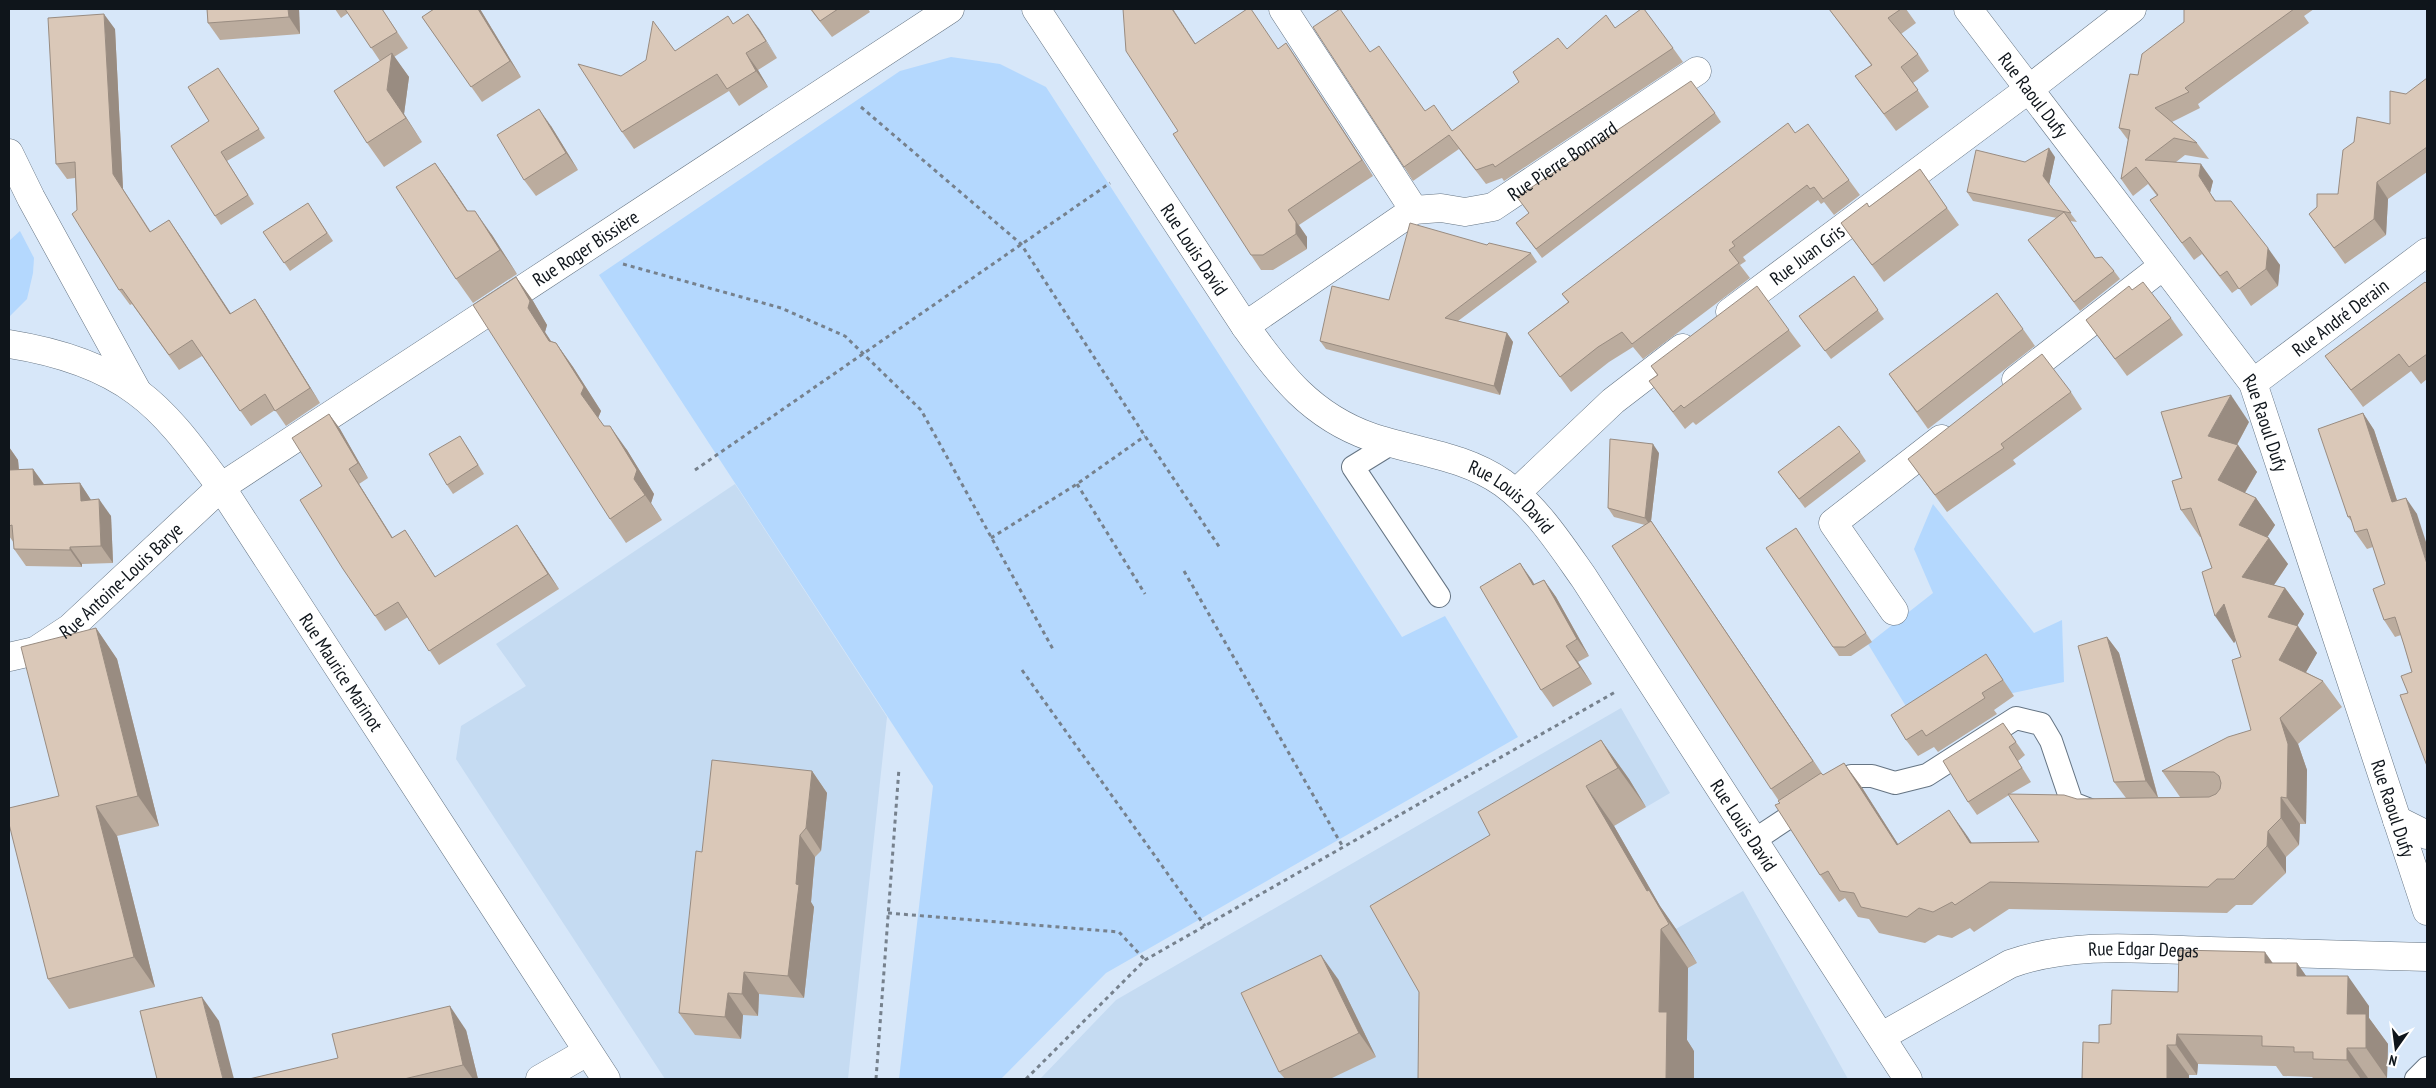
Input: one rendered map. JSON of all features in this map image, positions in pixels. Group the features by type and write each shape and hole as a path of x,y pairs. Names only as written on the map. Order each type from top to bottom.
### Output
{"street":[{"name":"Rue Roger Bissière","path":"221,487 950,9"},
{"name":"Rue Louis David","path":"1036,9 1245,326 1282,377 1332,420 1392,443 1458,460 1482,471 1516,493 1530,506 1558,541 1882,1036 1908,1079"},
{"path":"1245,326 1414,210 1283,9"},
{"name":"Rue Raoul Dufy","path":"1968,9 2252,384 2427,910"},
{"name":"Rue Juan Gris","path":"1516,493 1613,401 2029,89 2132,9"},
{"name":"Rue Pierre Bonnard","path":"1414,210 1442,208 1465,212 1493,206 1697,71"},
{"path":"9,153 31,198 138,392"},
{"name":"Rue André Derain","path":"2252,384 2427,252"},
{"path":"1998,394 2163,266"},
{"name":"Rue Maurice Marinot","path":"9,344 58,355 85,364 115,378 138,392 163,416 221,487 606,1079"},
{"path":"1894,611 1833,523 1959,425"},
{"name":"Rue Antoine-Louis Barye","path":"9,657 35,651 70,628 221,487"},
{"path":"2397,820 2427,835"},
{"name":"Rue Edgar Degas","path":"1882,1036 2010,964 2033,956 2059,951 2088,948 2427,957"},
{"path":"540,1079 587,1052"}],"lane":[{"path":"1392,443 1353,466 1439,596"},
{"path":"1753,841 1851,776 1872,776 1895,783 1927,775 2016,718 2041,724 2051,741 2072,803 2095,812 2114,812"},
{"path":"2416,1079 2427,1068"}],"path":[{"path":"834,84 1021,244 1144,436 1220,548"},
{"path":"695,470 1138,164"},
{"path":"578,252 781,308 845,336 921,410 1054,650"},
{"path":"992,538 1077,484 1144,436"},
{"path":"1077,484 1145,594"},
{"path":"1184,571 1343,847"},
{"path":"1022,670 1205,926"},
{"path":"1026,1079 1145,960 1645,675"},
{"path":"876,1079 899,768"},
{"path":"888,913 1119,932 1145,960"}],"shaded area":[{"path":"951,57 1000,64 1046,87 1402,637 1445,616 1518,737 1106,973 1001,1079 899,1079 933,786 599,275 900,71"},
{"path":"20,231 34,258 33,273 27,299 9,317 9,241"},
{"path":"735,484 887,717 848,1079 665,1079 456,759 461,726 526,686 496,644"},
{"path":"1933,504 2034,633 2062,620 2064,682 2008,694 1907,708 1868,644 1933,593 1914,549"},
{"path":"1621,708 1670,793 1614,826 1674,930 1743,891 1848,1079 1040,1079 1116,1000"}],"building":[{"path":"207,9 288,9 289,17 208,23"},
{"path":"345,9 382,9 397,32 371,48"},
{"path":"434,9 478,9 510,61 471,87 422,17"},
{"path":"811,9 838,9 820,21"},
{"path":"1123,9 1172,9 1195,44 1247,9 1251,9 1278,49 1286,43 1362,160 1288,210 1296,222 1296,234 1263,255 1251,255 1173,134 1178,131 1126,51"},
{"path":"1340,9 1370,52 1379,46 1425,111 1434,105 1452,131 1519,82 1513,72 1558,38 1567,49 1606,15 1615,28 1641,9 1644,9 1673,48 1495,167 1493,164 1476,170 1449,135 1404,167 1313,27"},
{"path":"1829,9 1901,9 1888,18 1918,54 1901,67 1918,90 1884,114 1855,76 1872,65"},
{"path":"2184,9 2294,9 2185,88 2189,92 2155,108 2197,143 2174,138 2145,160 2201,164 2199,176 2215,201 2231,201 2268,248 2266,269 2239,289 2227,271 2220,276 2190,237 2182,243 2150,200 2158,195 2136,167 2121,179 2130,130 2119,128 2130,74 2138,75 2142,54 2184,22"},
{"path":"104,14 113,174 150,232 169,220 230,314 255,299 310,388 275,411 265,394 240,411 192,340 169,355 122,289 119,290 72,214 77,210 75,162 56,164 48,18"},
{"path":"748,14 766,41 746,53 756,71 727,89 717,74 622,132 578,64 621,76 646,60 653,21 675,51 728,16 733,24"},
{"path":"392,53 387,90 406,118 367,143 334,91"},
{"path":"218,68 259,129 221,152 248,195 215,216 171,146 209,121 188,87"},
{"path":"2427,78 2427,147 2377,182 2374,219 2334,248 2309,214 2317,207 2317,194 2338,194 2343,150 2354,142 2357,117 2390,124 2390,91 2406,94"},
{"path":"1691,81 1715,113 1536,249 1516,223 1529,213 1517,197"},
{"path":"539,109 566,153 524,180 497,135"},
{"path":"1788,123 1795,133 1808,124 1849,180 1823,199 1814,187 1810,189 1807,185 1732,242 1735,246 1729,250 1739,263 1632,344 1622,332 1598,347 1560,377 1528,333 1569,302 1562,294"},
{"path":"2049,148 2043,176 2071,213 1967,192 1976,150 2025,162"},
{"path":"435,163 467,211 475,211 500,250 456,279 396,187"},
{"path":"1920,169 1947,208 1872,265 1841,223 1867,203 1869,207"},
{"path":"308,203 327,233 284,263 263,232"},
{"path":"2064,212 2095,258 2102,257 2114,271 2074,302 2028,240"},
{"path":"1410,223 1487,245 1489,243 1531,253 1445,318 1507,333 1494,386 1320,341 1332,286 1389,300"},
{"path":"1854,276 1878,310 1825,351 1799,316"},
{"path":"516,277 530,301 528,308 549,341 556,343 584,387 581,394 604,426 610,426 637,470 634,479 645,495 610,519 473,305"},
{"path":"2143,282 2171,318 2115,359 2086,320 2129,286 2132,290"},
{"path":"2425,282 2427,284 2427,354 2409,367 2399,354 2351,390 2325,356"},
{"path":"1757,286 1789,330 1684,408 1681,405 1673,412 1649,381 1658,375 1651,366"},
{"path":"1997,293 2023,329 1917,412 1889,374"},
{"path":"2042,354 2071,392 2001,444 2004,448 1935,495 1908,459"},
{"path":"2231,395 2208,436 2238,445 2218,480 2256,498 2239,525 2269,538 2242,577 2285,588 2268,617 2298,626 2279,660 2323,681 2280,718 2288,744 2287,798 2281,797 2281,818 2268,831 2267,846 2234,879 2217,879 2208,887 1990,882 1955,905 1952,902 1933,912 1919,908 1907,917 1861,907 1854,893 1840,891 1828,871 1820,875 1775,805 1780,803 1778,801 1821,773 1823,775 1844,763 1897,845 1949,810 1970,843 2039,842 2008,794 2064,795 2077,799 2209,797 2216,794 2220,789 2221,783 2219,776 2214,772 2162,771 2228,737 2251,730 2232,660 2241,657 2224,604 2215,616 2202,572 2212,568 2191,508 2181,510 2172,481 2182,478 2161,412"},
{"path":"2363,413 2392,502 2406,498 2427,564 2427,766 2400,695 2408,693 2401,676 2412,672 2404,645 2395,617 2384,620 2373,589 2385,584 2367,529 2355,532 2350,516 2348,517 2318,429"},
{"path":"329,414 358,463 349,469 392,538 405,530 435,577 517,525 548,574 429,651 398,602 375,616 300,500 322,486 292,438"},
{"path":"1839,426 1860,452 1799,499 1778,472"},
{"path":"460,436 478,465 447,485 429,454"},
{"path":"1610,439 1653,444 1645,518 1608,508"},
{"path":"33,469 34,485 80,483 81,501 99,499 101,546 70,547 70,550 14,549 12,525 9,526 9,470"},
{"path":"1651,521 1813,761 1771,789 1612,546"},
{"path":"1796,528 1866,633 1845,647 1833,647 1766,548"},
{"path":"1520,563 1533,585 1544,580 1577,639 1566,646 1580,667 1541,690 1480,587"},
{"path":"96,628 138,796 96,806 134,957 48,979 9,824 9,808 59,796 21,647"},
{"path":"2107,637 2146,781 2114,782 2078,646"},
{"path":"1986,654 2003,680 1982,693 1985,698 1926,736 1922,730 1906,740 1891,715"},
{"path":"2003,723 2016,742 2009,747 2022,768 1968,802 1943,761"},
{"path":"1601,740 1618,768 1586,786 1647,891 1649,890 1669,924 1661,929 1659,1012 1667,1012 1666,1079 1418,1079 1419,992 1370,906 1490,835 1478,812"},
{"path":"712,760 812,771 806,828 800,835 796,884 799,885 788,976 744,972 742,994 728,993 725,1017 679,1013 696,851 702,852"},
{"path":"2179,950 2265,952 2265,963 2297,963 2297,976 2348,976 2347,1014 2366,1014 2366,1048 2347,1048 2347,1060 2313,1059 2313,1052 2294,1052 2294,1047 2262,1046 2262,1036 2177,1034 2176,1045 2167,1045 2167,1079 2082,1079 2083,1042 2099,1043 2099,1025 2111,1024 2112,990 2178,992"},
{"path":"1321,955 1359,1033 1279,1072 1241,993"},
{"path":"202,997 223,1079 157,1079 140,1011"},
{"path":"450,1006 463,1065 404,1079 249,1079 338,1058 332,1034"}]}
